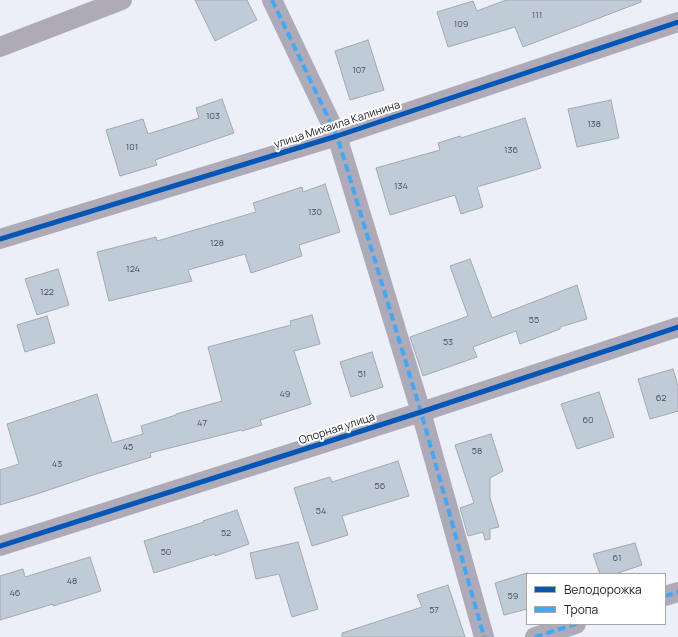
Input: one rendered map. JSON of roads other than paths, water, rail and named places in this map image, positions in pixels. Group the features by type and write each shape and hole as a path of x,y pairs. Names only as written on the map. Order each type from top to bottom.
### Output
{"street":[{"path":"0,46 122,0"},
{"path":"272,0 337,136 421,412 484,637"},
{"name":"улица Михаила Калинина","path":"0,239 337,136 678,22"},
{"name":"Опорная улица","path":"0,546 421,412 678,327"},
{"path":"666,596 678,592"},
{"path":"535,637 573,625"}]}
